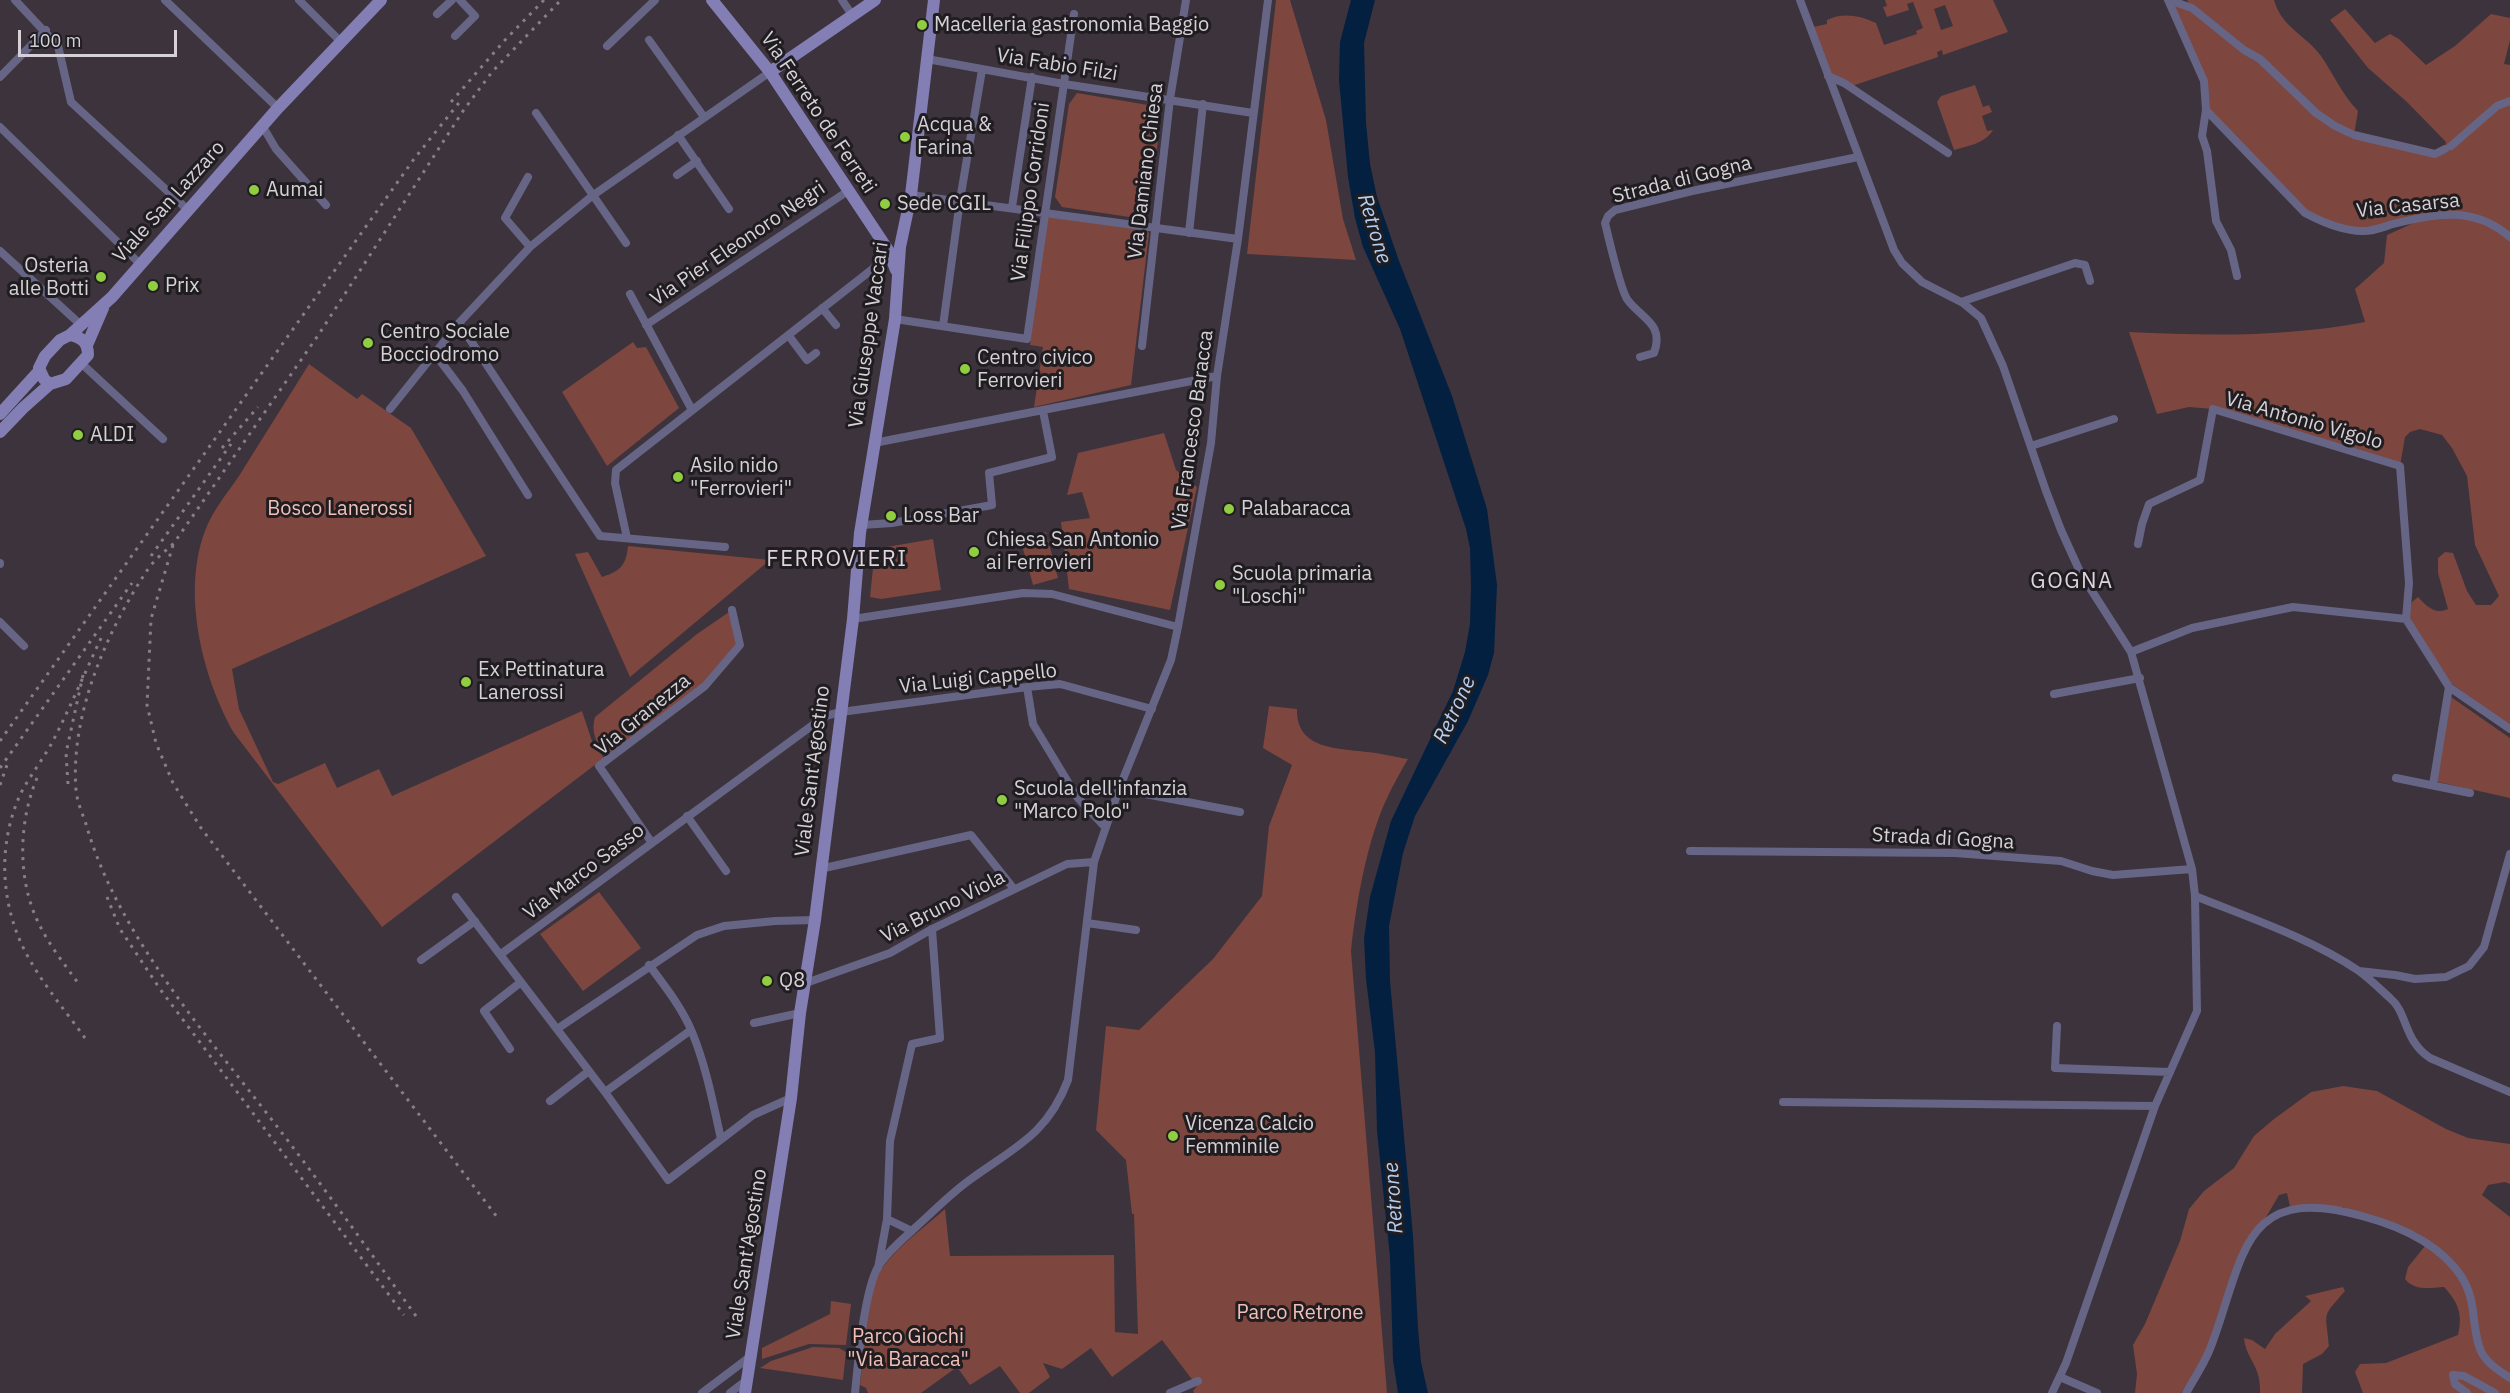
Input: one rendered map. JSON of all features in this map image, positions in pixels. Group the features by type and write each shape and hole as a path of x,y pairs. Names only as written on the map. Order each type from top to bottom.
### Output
{"main road":[{"name":"Viale San Lazzaro","path":"0,414 40,370 45,356 60,340 70,336 105,304 279,108 381,0"},
{"name":"Via Ferreto de Ferreti","path":"712,0 770,72 848,191 894,248 898,274"},
{"path":"770,72 875,0"},
{"name":"Via Giuseppe Vaccari","path":"894,248 911,195 934,0"},
{"name":"Via Giuseppe Vaccari","path":"861,529 895,319 898,274"},
{"name":"Viale San Lazzaro","path":"78,368 88,355 87,345 105,304"},
{"path":"70,336 82,340 87,345"},
{"path":"0,432 22,408 50,384 66,380 78,368"},
{"path":"40,370 44,379 50,384"},
{"name":"Viale Sant'Agostino","path":"745,1393 791,1098 815,920 853,619 861,529"}],"street":[{"path":"15,0 46,30 58,46 71,102 188,210"},
{"path":"165,0 279,108"},
{"path":"299,0 340,41"},
{"path":"437,14 452,0"},
{"path":"455,36 475,16 460,0"},
{"path":"607,46 655,0"},
{"path":"842,0 852,15"},
{"name":"Via Damiano Chiesa","path":"1142,345 1170,99 1186,0"},
{"name":"Via Francesco Baracca","path":"855,1393 867,1307 878,1268 912,1231 970,1179 1014,1150 1041,1127 1059,1104 1069,1069 1094,862 1119,789 1171,660 1178,627 1211,443 1217,376 1238,239 1268,0"},
{"path":"1800,0 1887,235 1902,263 1923,282 1961,302 1981,318 2003,366 2046,492 2080,573 2131,652 2192,869 2195,896 2197,1011 2155,1106 2060,1377 2052,1393"},
{"path":"2168,0 2204,81 2206,110 2202,136 2207,151 2216,221 2231,250 2236,276"},
{"path":"2168,0 2192,8 2260,60 2316,113 2354,135 2434,154 2448,147 2497,106 2510,101"},
{"name":"Via Filippo Corridoni","path":"943,327 1027,339 1074,14"},
{"path":"0,77 46,30"},
{"path":"649,40 704,117"},
{"name":"Via Fabio Filzi","path":"927,59 1064,84 1253,113"},
{"path":"895,319 943,327 960,200 982,70"},
{"path":"390,409 459,323 530,247 592,196 770,72"},
{"path":"1828,76 1844,83 1948,153"},
{"path":"1012,207 1032,77"},
{"path":"1189,233 1203,105"},
{"name":"Via Casarsa","path":"2206,110 2305,213 2326,224 2362,231 2431,216 2471,215 2485,219 2510,237"},
{"path":"536,113 626,243"},
{"path":"0,127 140,263"},
{"path":"263,127 276,149 326,205"},
{"path":"678,135 729,209"},
{"name":"Strada di Gogna","path":"1640,357 1654,353 1657,343 1651,321 1626,299 1605,223 1608,216 1615,210 1692,191 1858,157"},
{"path":"677,174 697,161"},
{"path":"528,177 505,218 530,247"},
{"name":"Via Pier Eleonoro Negri","path":"646,325 848,191"},
{"path":"911,195 1238,239"},
{"path":"627,538 615,483 616,470 789,336 879,264 894,248"},
{"path":"0,251 81,325"},
{"path":"1961,302 2075,263 2085,265 2090,281"},
{"name":"Via Pier Eleonoro Negri","path":"630,294 692,411"},
{"path":"822,308 836,326"},
{"path":"459,323 600,536 725,547"},
{"path":"789,336 807,360 816,353"},
{"path":"435,354 463,391 528,495"},
{"path":"78,368 93,377 163,439"},
{"path":"874,443 1217,376"},
{"name":"Via Antonio Vigolo","path":"2138,544 2149,504 2200,480 2213,409 2400,466 2409,583 2406,619"},
{"path":"861,529 992,505 989,473 1052,456 1043,411"},
{"path":"2031,446 2114,419"},
{"path":"853,619 1033,593 1052,594 1178,627"},
{"path":"2131,652 2192,628 2292,607 2406,619 2450,687 2510,729"},
{"name":"Via Granezza","path":"652,843 599,766 705,686 740,645 732,610"},
{"path":"0,622 24,646"},
{"path":"2054,694 2140,678"},
{"name":"Via Luigi Cappello","path":"841,712 1060,684 1152,709"},
{"path":"1027,687 1033,724 1077,797 1105,827"},
{"path":"2433,785 2450,687"},
{"name":"Via Marco Sasso","path":"501,954 825,716 841,712"},
{"path":"2396,778 2470,793"},
{"path":"1119,789 1240,812"},
{"path":"687,816 726,871"},
{"path":"820,869 971,835 1014,889"},
{"name":"Strada di Gogna","path":"1690,851 1955,853 2061,861 2113,875 2192,869"},
{"path":"2359,971 2415,980 2446,977 2469,966 2484,946 2510,854"},
{"name":"Via Bruno Viola","path":"806,984 890,953 932,929 1067,864 1094,862"},
{"path":"2195,896 2307,943 2359,971 2394,1001 2410,1037 2420,1051 2510,1092"},
{"path":"456,897 590,1071 668,1180 753,1115 791,1098"},
{"path":"557,1029 697,934 724,926 815,920"},
{"path":"421,960 475,921"},
{"path":"1087,923 1136,930"},
{"path":"878,1268 887,1219 890,1141 912,1044 940,1038 932,929"},
{"path":"649,966 666,987 691,1030 705,1069 721,1139"},
{"path":"510,1049 484,1011 521,982"},
{"path":"754,1023 801,1013"},
{"path":"2057,1026 2055,1068 2170,1072"},
{"path":"605,1092 691,1030"},
{"path":"550,1101 590,1071"},
{"path":"1783,1102 2155,1106"},
{"path":"2186,1393 2210,1350 2232,1280 2256,1231 2269,1218 2285,1210 2299,1207 2342,1210 2395,1226 2445,1257 2463,1280 2472,1299 2479,1347 2489,1363 2510,1378"},
{"path":"887,1219 912,1231"},
{"path":"2209,1364 2212,1353 2210,1350"},
{"path":"702,1393 751,1356"},
{"path":"2467,1393 2456,1384 2453,1375 2464,1376 2495,1393"},
{"path":"2060,1377 2097,1393"},
{"path":"730,1393 747,1380"},
{"path":"1170,1393 1198,1381"}],"green space":[{"path":"1276,0 1290,0 1326,120 1343,219 1356,260 1247,254"},
{"path":"1885,0 1993,0 2008,32 1943,55 1942,50 1937,52 1938,57 1849,87 1830,74 1813,27 1827,24 1827,20 1839,16 1864,18 1876,23 1884,45 1917,34 1916,31 1923,28 1913,2 1907,4 1909,10 1887,17 1883,7 1887,6","holes":["1945,5 1953,26 1941,30 1934,9"]},
{"path":"2169,0 2191,7 2187,0 2274,0 2282,17 2315,48 2358,111 2354,135 2434,154 2445,149 2446,142 2407,102 2368,68 2330,20 2345,9 2375,43 2390,34 2399,39 2426,65 2455,46 2491,14 2510,18 2510,40 2504,64 2510,65 2510,726 2441,676 2406,619 2412,602 2418,597 2435,610 2448,609 2438,573 2438,558 2445,552 2453,553 2467,591 2476,605 2491,605 2499,596 2475,545 2467,476 2442,435 2420,429 2410,432 2405,437 2400,466 2213,409 2189,407 2157,414 2129,332 2277,333 2365,322 2355,289 2384,263 2387,235 2427,217 2362,232 2305,213 2206,110 2204,81"},
{"path":"1975,85 1983,107 1989,105 1992,112 1982,116 1987,131 1993,130 1981,141 1954,150 1937,102 1941,96"},
{"path":"1077,93 1154,106 1161,116 1150,205 1136,218 1062,207 1055,197 1069,104"},
{"path":"1047,217 1147,230 1149,233 1131,385 1034,407 1043,347 1030,345"},
{"path":"633,342 637,348 646,347 679,408 607,466 562,392"},
{"name":"Bosco Lanerossi","path":"309,364 357,399 362,394 411,428 486,556 232,669 239,709 273,782 278,784 325,763 337,788 379,769 392,796 582,711 592,741 604,758 382,927 234,733 212,686 198,632 195,577 199,551 207,526"},
{"path":"1164,433 1176,470 1197,487 1170,610 1069,589 1061,522 1090,518 1082,492 1067,495 1078,453"},
{"path":"1046,532 1058,578 1033,585 1020,538"},
{"path":"933,539 941,590 881,599 870,597 875,549"},
{"path":"628,546 770,560 630,677 575,554 588,552 602,577 618,570 624,563"},
{"path":"732,610 740,645 705,686 609,758 601,749 594,734 595,717 697,634"},
{"path":"2451,697 2510,738 2510,798 2434,781"},
{"path":"1269,706 1297,709 1303,732 1311,740 1321,744 1408,759 1388,796 1368,852 1359,893 1351,951 1387,1393 1194,1393 1197,1386 1162,1340 1112,1377 1091,1348 1062,1369 1043,1363 1050,1377 1029,1393 1020,1393 1000,1366 970,1385 957,1367 921,1393 868,1393 866,1388 860,1385 868,1307 876,1278 883,1267 912,1236 945,1209 950,1256 1114,1255 1115,1332 1138,1334 1134,1214 1132,1214 1126,1160 1096,1130 1106,1026 1139,1030 1213,959 1262,896 1269,826 1292,765 1263,748"},
{"path":"599,892 641,948 583,991 540,934"},
{"path":"2343,1086 2377,1091 2446,1129 2468,1138 2510,1144 2510,1184 2505,1182 2488,1185 2482,1195 2510,1217 2510,1393 2363,1393 2355,1372 2360,1364 2386,1363 2458,1335 2460,1321 2458,1309 2444,1287 2418,1287 2405,1279 2408,1267 2425,1246 2405,1233 2343,1207 2291,1211 2287,1193 2279,1195 2251,1243 2205,1357 2181,1393 2135,1393 2137,1374 2133,1345 2145,1324 2180,1241 2189,1209 2204,1191 2234,1168 2254,1136 2274,1119 2311,1092"},
{"path":"2343,1287 2345,1291 2327,1315 2329,1346 2322,1354 2303,1364 2302,1393 2260,1393 2258,1375 2247,1352 2244,1338 2252,1340 2265,1349 2275,1334 2311,1301 2305,1296"},
{"path":"831,1301 851,1304 846,1345 809,1344 762,1359 762,1348 830,1314"},
{"path":"813,1347 839,1348 846,1352 843,1380 760,1368 771,1361"}],"water":[{"name":"Retrone","path":"1351,0 1375,0 1364,43 1366,123 1370,164 1377,197 1399,261 1452,396 1487,509 1497,585 1494,653 1488,675 1468,721 1415,816 1403,853 1389,926 1390,981 1413,1236 1418,1328 1421,1362 1428,1393 1398,1393 1393,1360 1390,1257 1377,1131 1375,1052 1366,979 1364,938 1370,897 1391,821 1453,691 1465,652 1470,624 1470,548 1466,529 1400,329 1363,247 1355,218 1348,177 1339,80 1340,42"}],"railway":[{"path":"451,102 505,40 544,0"},
{"path":"416,1316 316,1178 198,1025 144,947 120,907 101,866 77,798 76,762 79,733 85,705 105,648 117,621 146,572 155,560 174,543 319,334 463,111 492,72 561,0"},
{"path":"0,741 414,159 462,99"},
{"path":"222,448 258,407"},
{"path":"151,556 231,444"},
{"path":"173,545 151,619 147,705 156,743 173,783 201,828 497,1217"},
{"path":"0,768 132,583"},
{"path":"85,1038 48,989 24,950 12,919 5,883 5,865 9,830 20,795 55,737 103,634"},
{"path":"68,784 66,753 83,675"},
{"path":"0,785 8,762"},
{"path":"37,778 26,814 24,833 24,872 27,891 32,909 44,933 78,983"},
{"path":"107,897 120,929 160,989 404,1315"}],"place":[{"name":"Macelleria gastronomia Baggio","path":"922,25"},
{"name":"Acqua & Farina","path":"905,137"},
{"name":"Aumai","path":"254,190"},
{"name":"Sede CGIL","path":"885,204"},
{"name":"Osteria alle Botti","path":"101,277"},
{"name":"Prix","path":"153,286"},
{"name":"Centro Sociale Bocciodromo","path":"368,343"},
{"name":"Centro civico Ferrovieri","path":"965,369"},
{"name":"ALDI","path":"78,435"},
{"name":"Asilo nido \"Ferrovieri\"","path":"678,477"},
{"name":"Palabaracca","path":"1229,509"},
{"name":"Loss Bar","path":"891,516"},
{"name":"Chiesa San Antonio ai Ferrovieri","path":"974,552"},
{"name":"Scuola primaria \"Loschi\"","path":"1220,585"},
{"name":"Ex Pettinatura Lanerossi","path":"466,682"},
{"name":"Scuola dell'infanzia \"Marco Polo\"","path":"1002,800"},
{"name":"Q8","path":"767,981"},
{"name":"Vicenza Calcio Femminile","path":"1173,1136"}],"district":[{"name":"FERROVIERI","path":"837,560"},
{"name":"GOGNA","path":"2072,582"}],"park label":[{"name":"Parco Retrone","path":"1300,1313"},
{"name":"Parco Giochi \"Via Baracca\"","path":"908,1348"}]}
